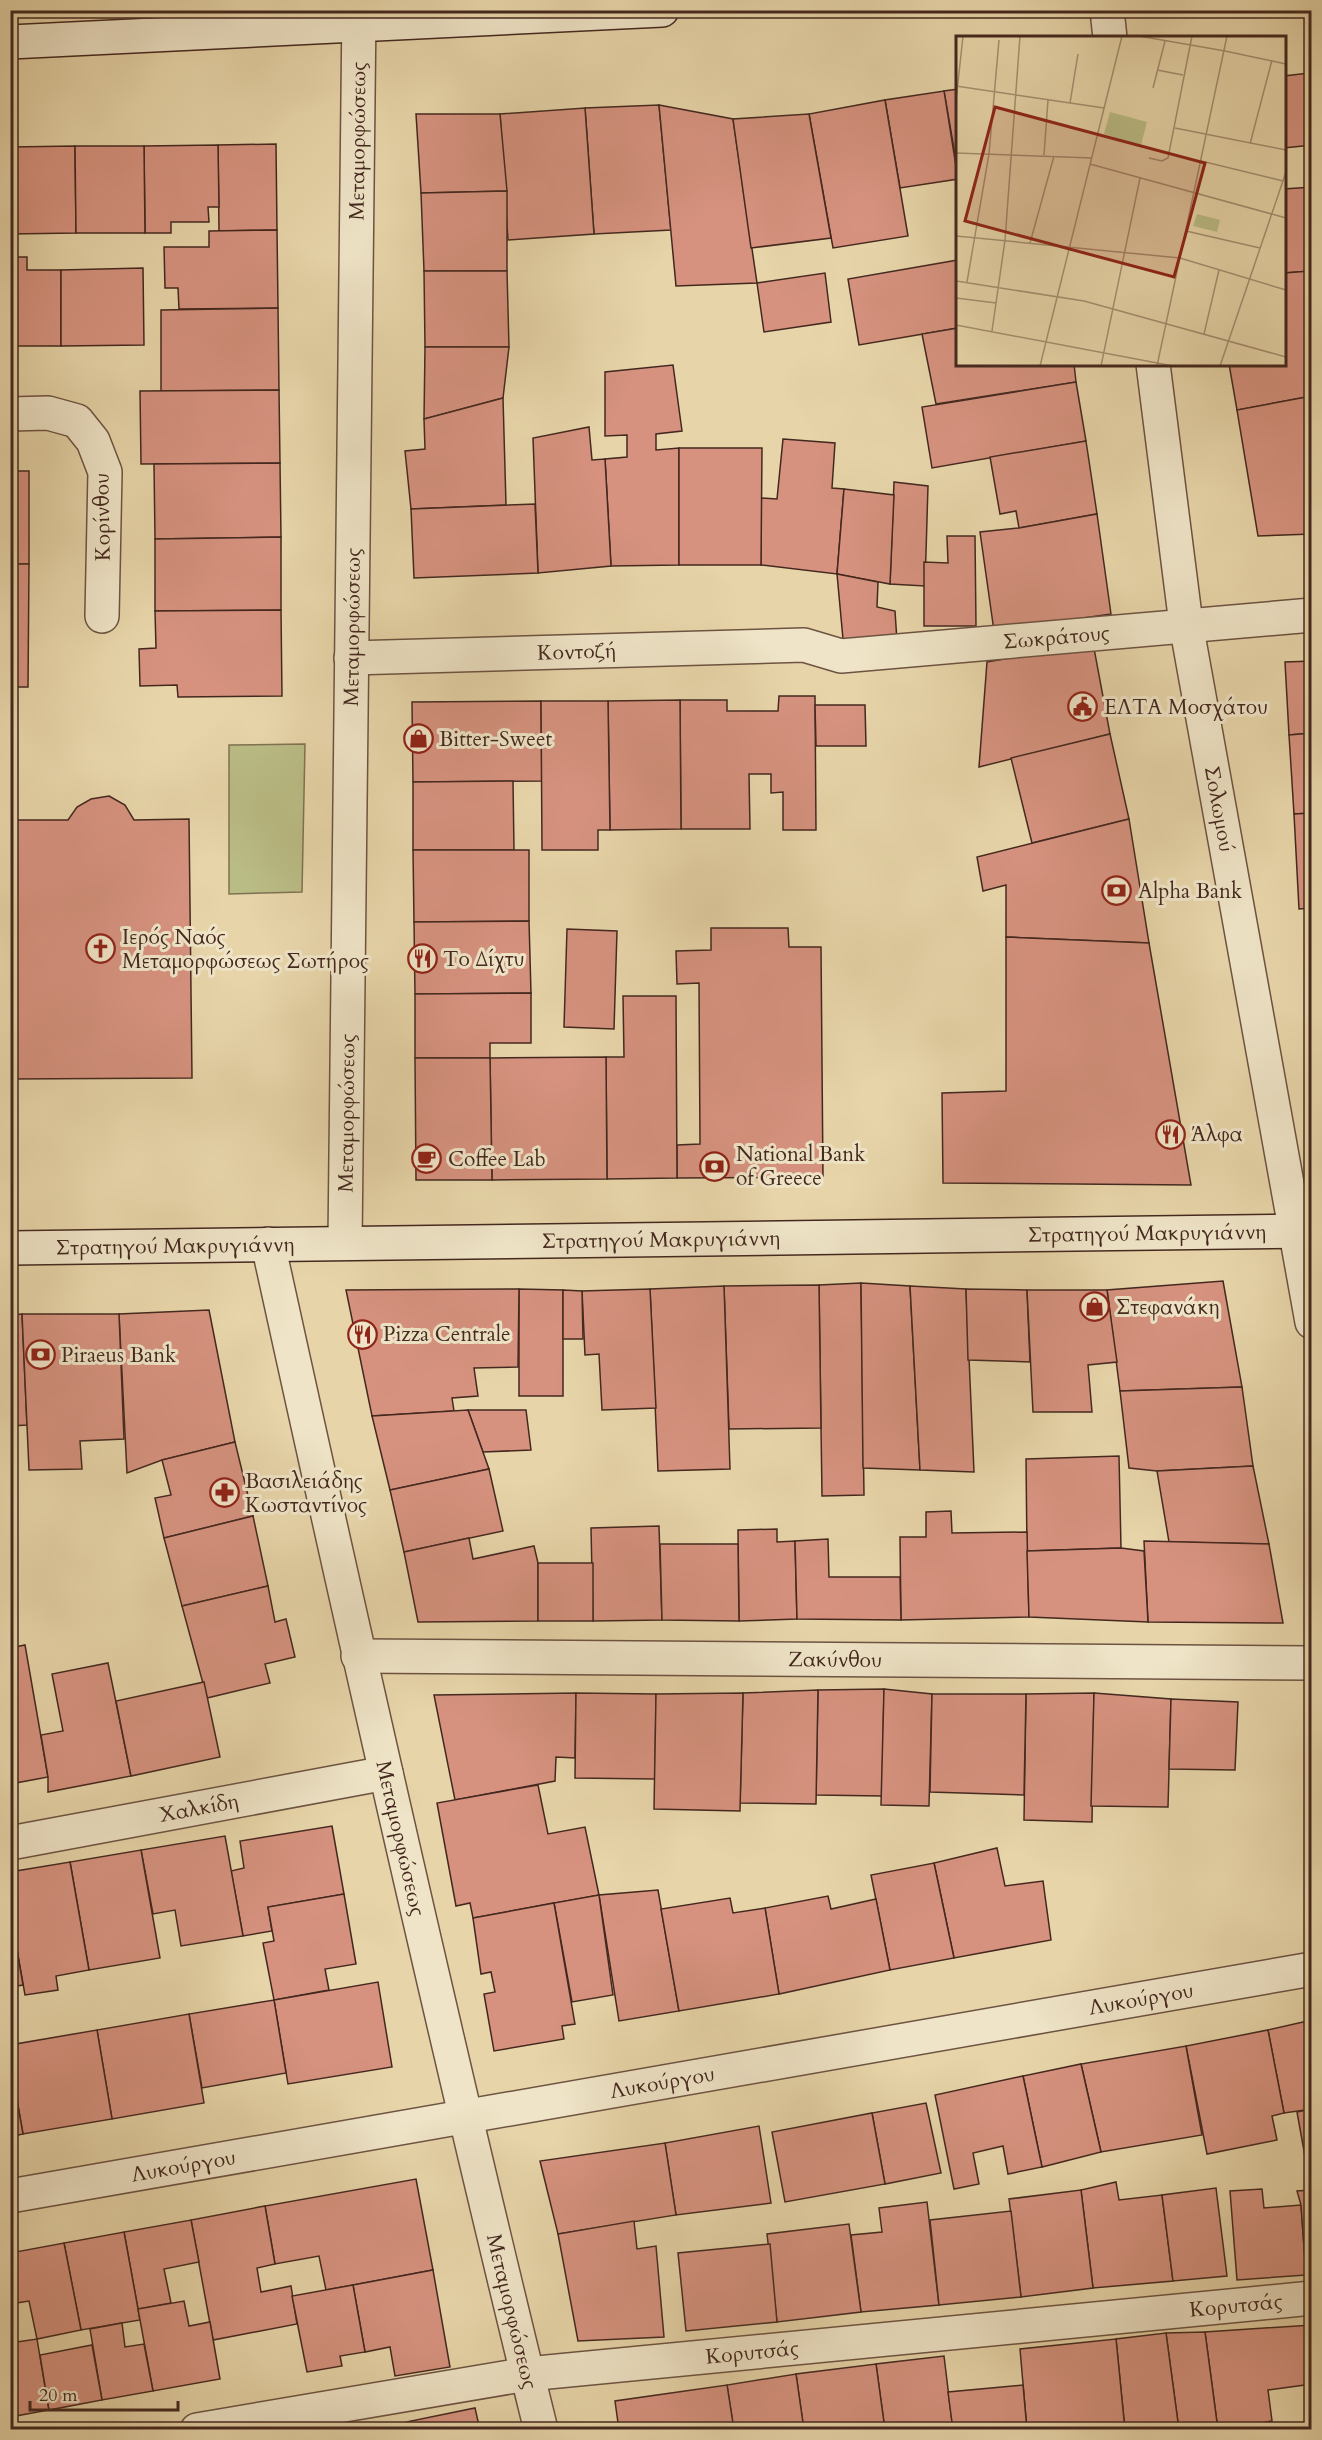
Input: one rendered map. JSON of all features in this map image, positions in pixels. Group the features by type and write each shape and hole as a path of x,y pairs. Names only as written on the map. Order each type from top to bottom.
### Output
{"street":[{"path":"10,42 358,18 662,10"},
{"path":"1107,10 1110,36"},
{"name":"Μεταμορφώσεως","path":"345,1244 358,18"},
{"name":"Σολωμού","path":"1153,366 1186,624 1303,1231 1311,1322"},
{"name":"Κορίνθου","path":"10,414 48,413 76,421 93,441 105,472 102,616"},
{"name":"Σωκράτους","path":"804,645 841,656 1186,624 1311,615"},
{"name":"Κοντοζή","path":"351,658 804,645"},
{"name":"Στρατηγού Μακρυγιάννη","path":"10,1248 1303,1231"},
{"name":"Μεταμορφώσεως","path":"268,1244 358,1656 464,2117 541,2430"},
{"name":"Ζακύνθου","path":"358,1656 1311,1663"},
{"name":"Χαλκίδη","path":"10,1843 386,1773"},
{"name":"Λυκούργου","path":"10,2196 1311,1969"},
{"name":"Κορυτσάς","path":"197,2430 527,2374 1311,2298"}],"green space":[{"path":"305,744 302,892 229,894 229,745"}],"building":[{"path":"1309,73 1312,145 1286,148 1286,76"},
{"path":"956,89 956,160 944,91"},
{"path":"944,91 956,179 900,188 885,100"},
{"path":"885,100 908,236 833,248 809,114"},
{"path":"659,105 671,230 594,234 585,108"},
{"path":"659,105 733,119 757,283 676,286"},
{"path":"585,108 594,234 508,240 500,114"},
{"path":"416,114 500,114 507,191 421,193"},
{"path":"809,114 831,238 751,248 733,119"},
{"path":"276,144 277,230 219,231 218,145"},
{"path":"218,145 219,207 208,207 209,222 171,222 171,233 145,233 144,146"},
{"path":"75,146 76,233 10,234 10,147"},
{"path":"75,146 144,146 145,233 76,233"},
{"path":"1312,187 1312,271 1286,273 1286,189"},
{"path":"507,191 507,271 424,271 421,193"},
{"path":"277,230 278,308 179,309 178,288 165,288 164,247 209,247 209,231"},
{"path":"10,257 27,257 27,270 61,270 61,346 10,346"},
{"path":"956,260 956,328 859,345 848,279"},
{"path":"143,268 144,345 61,346 61,270"},
{"path":"424,271 507,271 509,347 425,347"},
{"path":"1310,271 1312,396 1237,410 1229,366 1286,366 1286,273"},
{"path":"825,273 831,322 764,332 757,283"},
{"path":"278,308 279,390 161,391 161,310"},
{"path":"956,328 956,366 1074,366 1076,382 936,404 922,334"},
{"path":"425,347 509,347 503,398 424,419"},
{"path":"673,365 682,431 656,434 656,450 679,448 679,565 611,566 605,459 627,457 627,435 605,436 605,372"},
{"path":"1076,382 1086,441 932,468 922,407"},
{"path":"279,390 280,463 141,464 140,391"},
{"path":"1312,396 1312,534 1258,536 1237,410"},
{"path":"503,398 506,505 411,509 405,451 425,449 424,419"},
{"path":"589,427 592,460 605,459 611,566 538,573 533,438"},
{"path":"783,439 835,443 832,488 844,489 837,574 761,565 761,498 777,499"},
{"path":"1086,441 1097,514 1019,528 1016,511 1000,514 990,457"},
{"path":"679,448 762,448 761,565 679,565"},
{"path":"280,463 281,537 155,539 154,464"},
{"path":"10,471 29,471 29,564 10,564"},
{"path":"894,482 928,486 925,586 890,584"},
{"path":"844,489 894,495 890,584 837,574"},
{"path":"535,504 538,573 414,578 411,509"},
{"path":"1097,514 1111,614 994,631 980,532 1019,528"},
{"path":"947,536 975,536 976,626 924,626 924,562 948,563"},
{"path":"281,537 281,610 155,611 155,539"},
{"path":"10,564 29,564 28,687 10,687"},
{"path":"837,574 878,582 877,607 895,611 897,641 843,639"},
{"path":"281,610 282,696 178,697 177,685 140,686 139,649 156,648 155,611"},
{"path":"1093,643 1110,734 979,767 987,662"},
{"path":"1312,661 1312,733 1289,735 1285,662"},
{"path":"779,696 815,696 816,830 783,830 783,792 771,793 771,774 749,774 750,829 681,829 680,700 727,700 727,711 778,711"},
{"path":"680,700 681,829 610,830 608,701"},
{"path":"541,701 542,781 413,782 412,702"},
{"path":"541,701 608,701 610,830 598,830 598,850 542,850"},
{"path":"815,705 865,705 866,746 816,746"},
{"path":"1312,733 1312,813 1294,814 1289,735"},
{"path":"1110,734 1129,819 1032,843 1011,758"},
{"path":"513,781 514,850 413,850 413,782"},
{"name":"Ιερός Ναός Μεταμορφώσεως Σωτήρος","path":"109,796 125,805 134,820 189,819 192,1078 10,1079 10,820 68,820 77,807 91,799"},
{"path":"1312,813 1312,908 1299,909 1294,814"},
{"path":"1129,819 1149,943 1006,937 1006,885 983,891 977,857"},
{"path":"413,850 529,850 529,921 414,922"},
{"path":"529,921 531,993 415,994 414,922"},
{"path":"711,928 788,928 789,947 821,947 823,1177 677,1178 677,1145 700,1144 699,983 677,984 676,951 711,950"},
{"path":"567,929 617,931 614,1029 564,1027"},
{"path":"1006,937 1149,943 1191,1185 943,1183 942,1093 1006,1091"},
{"path":"531,993 531,1043 490,1043 490,1058 415,1058 415,994"},
{"path":"623,996 676,996 677,1178 607,1179 606,1057 624,1057"},
{"path":"606,1057 607,1179 492,1180 490,1058"},
{"path":"415,1058 490,1058 492,1180 416,1180"},
{"path":"1223,1281 1242,1387 1120,1391 1107,1290"},
{"path":"861,1283 864,1495 822,1496 819,1285"},
{"path":"861,1283 910,1286 920,1470 863,1468"},
{"path":"819,1285 821,1428 729,1429 724,1286"},
{"path":"724,1286 730,1469 658,1471 650,1289"},
{"path":"910,1286 966,1289 974,1472 920,1470"},
{"path":"519,1289 563,1290 563,1396 519,1396"},
{"path":"519,1289 518,1367 474,1368 478,1396 452,1398 454,1411 372,1416 346,1290"},
{"path":"650,1289 656,1408 602,1410 599,1354 585,1355 582,1291"},
{"path":"966,1289 1027,1290 1030,1362 968,1360"},
{"path":"563,1290 582,1291 583,1339 563,1339"},
{"path":"1027,1290 1107,1290 1117,1362 1088,1365 1092,1412 1033,1412"},
{"path":"209,1310 235,1442 162,1460 127,1473 119,1314"},
{"path":"22,1314 27,1425 10,1426 10,1315"},
{"path":"22,1314 119,1314 124,1439 80,1441 82,1469 29,1470"},
{"path":"1242,1387 1253,1466 1157,1471 1129,1468 1120,1391"},
{"path":"468,1410 526,1410 531,1450 483,1452"},
{"path":"468,1410 489,1469 390,1490 372,1416"},
{"path":"235,1442 253,1516 164,1538 155,1498 171,1495 162,1460"},
{"path":"1119,1456 1121,1548 1027,1551 1026,1459"},
{"path":"1253,1466 1269,1544 1169,1542 1157,1471"},
{"path":"489,1469 503,1531 404,1552 390,1490"},
{"path":"951,1511 952,1533 1027,1532 1029,1617 901,1620 900,1537 926,1537 926,1512"},
{"path":"253,1516 268,1586 182,1606 164,1538"},
{"path":"659,1526 662,1620 593,1621 591,1528"},
{"path":"777,1529 777,1542 795,1541 797,1619 739,1621 738,1530"},
{"path":"469,1538 473,1559 534,1546 538,1563 538,1621 418,1622 404,1552"},
{"path":"828,1539 829,1577 900,1577 901,1620 797,1619 795,1541"},
{"path":"1144,1541 1269,1544 1283,1623 1148,1622"},
{"path":"660,1544 738,1544 739,1621 662,1620"},
{"path":"1121,1548 1144,1551 1148,1622 1029,1617 1027,1551"},
{"path":"538,1563 593,1563 593,1621 538,1621"},
{"path":"268,1586 275,1622 286,1619 295,1657 265,1664 270,1683 207,1698 182,1606"},
{"path":"25,1645 48,1777 10,1784 10,1648"},
{"path":"108,1663 131,1776 48,1792 48,1777 41,1735 63,1731 52,1674"},
{"path":"204,1682 220,1757 131,1776 116,1701"},
{"path":"884,1689 882,1796 816,1795 818,1690"},
{"path":"884,1689 932,1694 929,1806 881,1805"},
{"path":"818,1690 816,1804 740,1803 743,1693"},
{"path":"576,1693 575,1758 556,1757 555,1781 455,1800 434,1695"},
{"path":"576,1693 656,1694 655,1779 575,1778"},
{"path":"743,1693 740,1811 654,1809 656,1694"},
{"path":"1094,1693 1092,1822 1024,1820 1026,1694"},
{"path":"1094,1693 1171,1699 1168,1807 1091,1806"},
{"path":"932,1694 1026,1694 1024,1795 930,1792"},
{"path":"1171,1699 1238,1702 1235,1770 1169,1769"},
{"path":"538,1785 548,1834 585,1827 599,1895 473,1918 470,1903 456,1906 437,1803"},
{"path":"332,1826 344,1894 268,1907 272,1931 243,1936 231,1871 244,1868 240,1841"},
{"path":"225,1836 243,1936 181,1946 175,1910 153,1914 141,1850"},
{"path":"997,1848 1005,1886 1043,1881 1051,1940 954,1958 934,1863"},
{"path":"141,1850 160,1958 89,1970 70,1862"},
{"path":"70,1862 89,1970 56,1976 58,1990 25,1995 10,1910 10,1872"},
{"path":"934,1863 954,1958 890,1970 871,1875"},
{"path":"658,1890 679,2011 619,2021 599,1895"},
{"path":"344,1894 356,1964 325,1969 329,1990 274,2000 263,1943 274,1941 268,1907"},
{"path":"599,1895 613,1995 572,2002 554,1903"},
{"path":"828,1896 831,1909 876,1899 890,1970 779,1994 765,1908"},
{"path":"730,1898 733,1913 765,1908 779,1994 679,2011 661,1909"},
{"path":"554,1903 575,2024 562,2026 564,2039 494,2051 484,1994 495,1992 491,1972 481,1974 473,1918"},
{"path":"10,1910 23,1985 10,1987"},
{"path":"378,1982 392,2067 288,2084 274,2000"},
{"path":"274,2000 286,2073 202,2088 189,2014"},
{"path":"189,2014 204,2103 112,2119 97,2030"},
{"path":"1312,2020 1312,2109 1284,2113 1268,2030"},
{"path":"97,2030 112,2119 23,2134 10,2061 10,2045"},
{"path":"1268,2030 1284,2113 1272,2116 1277,2140 1207,2154 1186,2046"},
{"path":"1186,2046 1202,2135 1101,2152 1081,2064"},
{"path":"10,2061 23,2134 10,2137"},
{"path":"1081,2064 1101,2152 1042,2167 1023,2076"},
{"path":"1023,2076 1042,2167 1008,2174 1003,2146 973,2153 979,2184 954,2189 935,2095"},
{"path":"926,2103 941,2173 885,2184 872,2113"},
{"path":"1312,2109 1312,2190 1311,2190 1297,2112"},
{"path":"872,2113 885,2184 785,2202 772,2132"},
{"path":"759,2126 771,2203 676,2215 665,2143"},
{"path":"665,2143 676,2215 558,2234 540,2161"},
{"path":"416,2179 433,2270 326,2290 319,2256 275,2264 265,2206"},
{"path":"1116,2182 1119,2200 1162,2195 1173,2281 1093,2288 1081,2190"},
{"path":"1216,2188 1227,2276 1173,2281 1162,2195"},
{"path":"1262,2189 1264,2208 1301,2205 1306,2275 1237,2280 1230,2191"},
{"path":"1081,2190 1093,2288 1021,2297 1009,2199"},
{"path":"1311,2190 1312,2274 1306,2275 1301,2205 1297,2191"},
{"path":"927,2202 939,2305 861,2312 851,2235 882,2232 879,2208"},
{"path":"265,2206 275,2264 257,2268 261,2292 291,2286 297,2324 213,2340 191,2220"},
{"path":"1011,2211 1021,2297 939,2305 930,2220"},
{"path":"191,2220 199,2262 164,2269 171,2303 138,2309 124,2232"},
{"path":"634,2221 637,2249 656,2246 664,2337 578,2341 558,2234"},
{"path":"849,2224 861,2312 777,2322 767,2234"},
{"path":"124,2232 140,2320 81,2330 64,2243"},
{"path":"64,2243 81,2330 37,2339 29,2301 10,2304 10,2253"},
{"path":"770,2244 777,2322 686,2331 678,2253"},
{"path":"433,2270 450,2367 395,2376 390,2347 365,2352 353,2285"},
{"path":"353,2285 365,2352 340,2356 342,2366 307,2372 292,2296"},
{"path":"184,2301 189,2326 210,2322 220,2379 153,2391 138,2309"},
{"path":"122,2323 125,2347 144,2344 153,2391 102,2400 90,2329"},
{"path":"1312,2325 1312,2384 1268,2390 1272,2421 1218,2430 1205,2332"},
{"path":"1205,2332 1218,2430 1179,2430 1166,2333"},
{"path":"1166,2333 1179,2430 1125,2430 1116,2339"},
{"path":"37,2339 49,2410 10,2417 10,2343"},
{"path":"1116,2339 1125,2430 1027,2430 1020,2349"},
{"path":"92,2345 102,2400 49,2410 40,2355"},
{"path":"944,2356 953,2430 885,2430 876,2364"},
{"path":"876,2364 885,2430 804,2430 796,2374"},
{"path":"796,2374 804,2430 734,2430 727,2385"},
{"path":"727,2385 734,2430 619,2430 615,2401"},
{"path":"1023,2385 1027,2430 953,2430 948,2392"},
{"path":"475,2408 480,2430 406,2430 406,2422"}],"place":[{"name":"ΕΛΤΑ Μοσχάτου","path":"1083,707"},
{"name":"Bitter-Sweet","path":"418,739"},
{"name":"Alpha Bank","path":"1117,891"},
{"name":"Ιερός Ναός Μεταμορφώσεως Σωτήρος","path":"101,949"},
{"name":"Το Δίχτυ","path":"422,959"},
{"name":"Άλφα","path":"1170,1134"},
{"name":"Coffee Lab","path":"427,1159"},
{"name":"National Bank of Greece","path":"715,1166"},
{"name":"Στεφανάκη","path":"1095,1307"},
{"name":"Pizza Centrale","path":"362,1334"},
{"name":"Piraeus Bank","path":"40,1355"},
{"name":"Βασιλειάδης Κωσταντίνος","path":"224,1493"}]}
